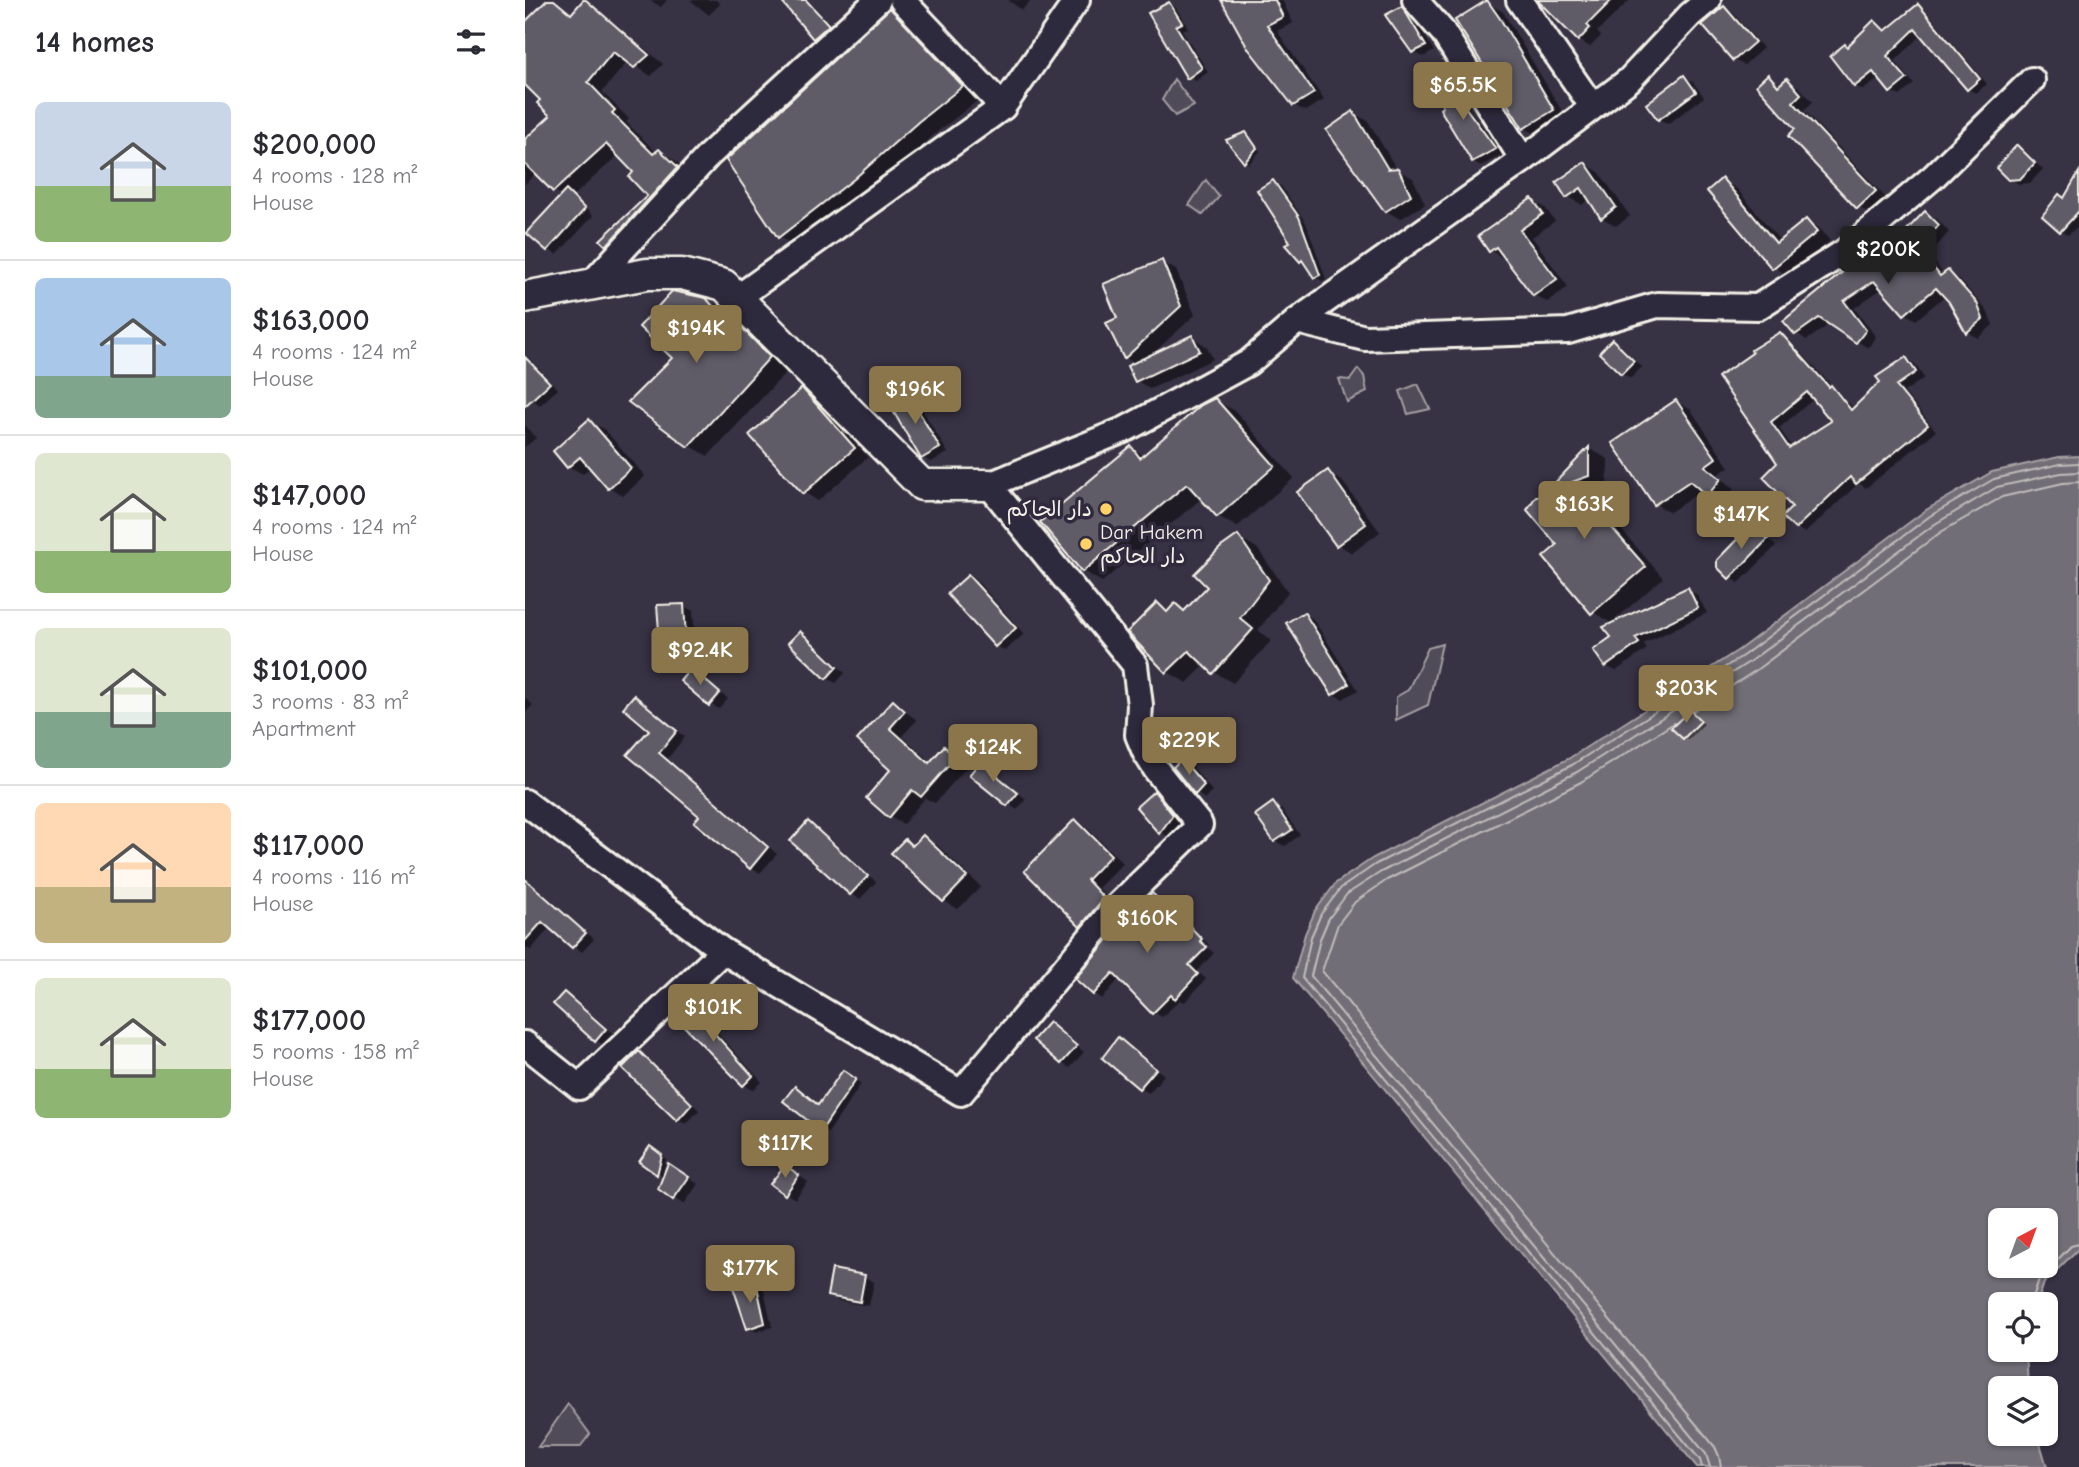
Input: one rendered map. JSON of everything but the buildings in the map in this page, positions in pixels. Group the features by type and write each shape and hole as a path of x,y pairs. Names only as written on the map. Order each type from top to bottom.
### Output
{"street":[{"path":"592,284 709,155 878,0"},
{"path":"902,0 1003,107"},
{"path":"737,298 1003,107 1077,0"},
{"path":"1415,0 1443,32 1523,160"},
{"path":"1519,0 1592,106"},
{"path":"525,298 646,274 682,274 724,285 922,485 989,485 1126,429 1175,405 1248,363 1297,321 1523,160 1629,80 1690,15 1708,0"},
{"path":"1297,321 1365,338 1568,331 1657,305 1758,307 1844,252 1933,177 2032,80"},
{"path":"525,802 723,951 961,1093 1113,910 1200,825 1157,771 1138,735 1140,705 1135,665 989,485"},
{"path":"525,1044 579,1087 723,951"}],"shaded area":[{"path":"1174,79 1194,106 1175,116 1162,100"},
{"path":"1206,180 1219,197 1203,215 1189,205"},
{"path":"1358,369 1364,376 1367,392 1347,402 1339,379 1350,380"},
{"path":"1418,384 1430,409 1408,414 1400,391"},
{"path":"1442,644 1428,705 1396,720 1396,697 1408,690 1428,648"},
{"path":"568,1404 590,1434 580,1447 538,1447"}],"water":[{"path":"2079,456 2079,1248 2058,1269 2058,1208 1988,1208 1988,1278 2049,1278 2041,1292 1988,1292 1988,1362 2027,1362 2027,1376 1988,1376 1988,1446 2041,1446 2047,1467 1697,1467 1293,978 1305,934 1315,911 1336,883 1373,858 1568,759 1740,649 1926,510 1992,472 2059,457"}],"place":[{"name":"دار الحاكم","path":"1106,509"},
{"name":"Dar Hakem دار الحاكم","path":"1086,544"}]}
